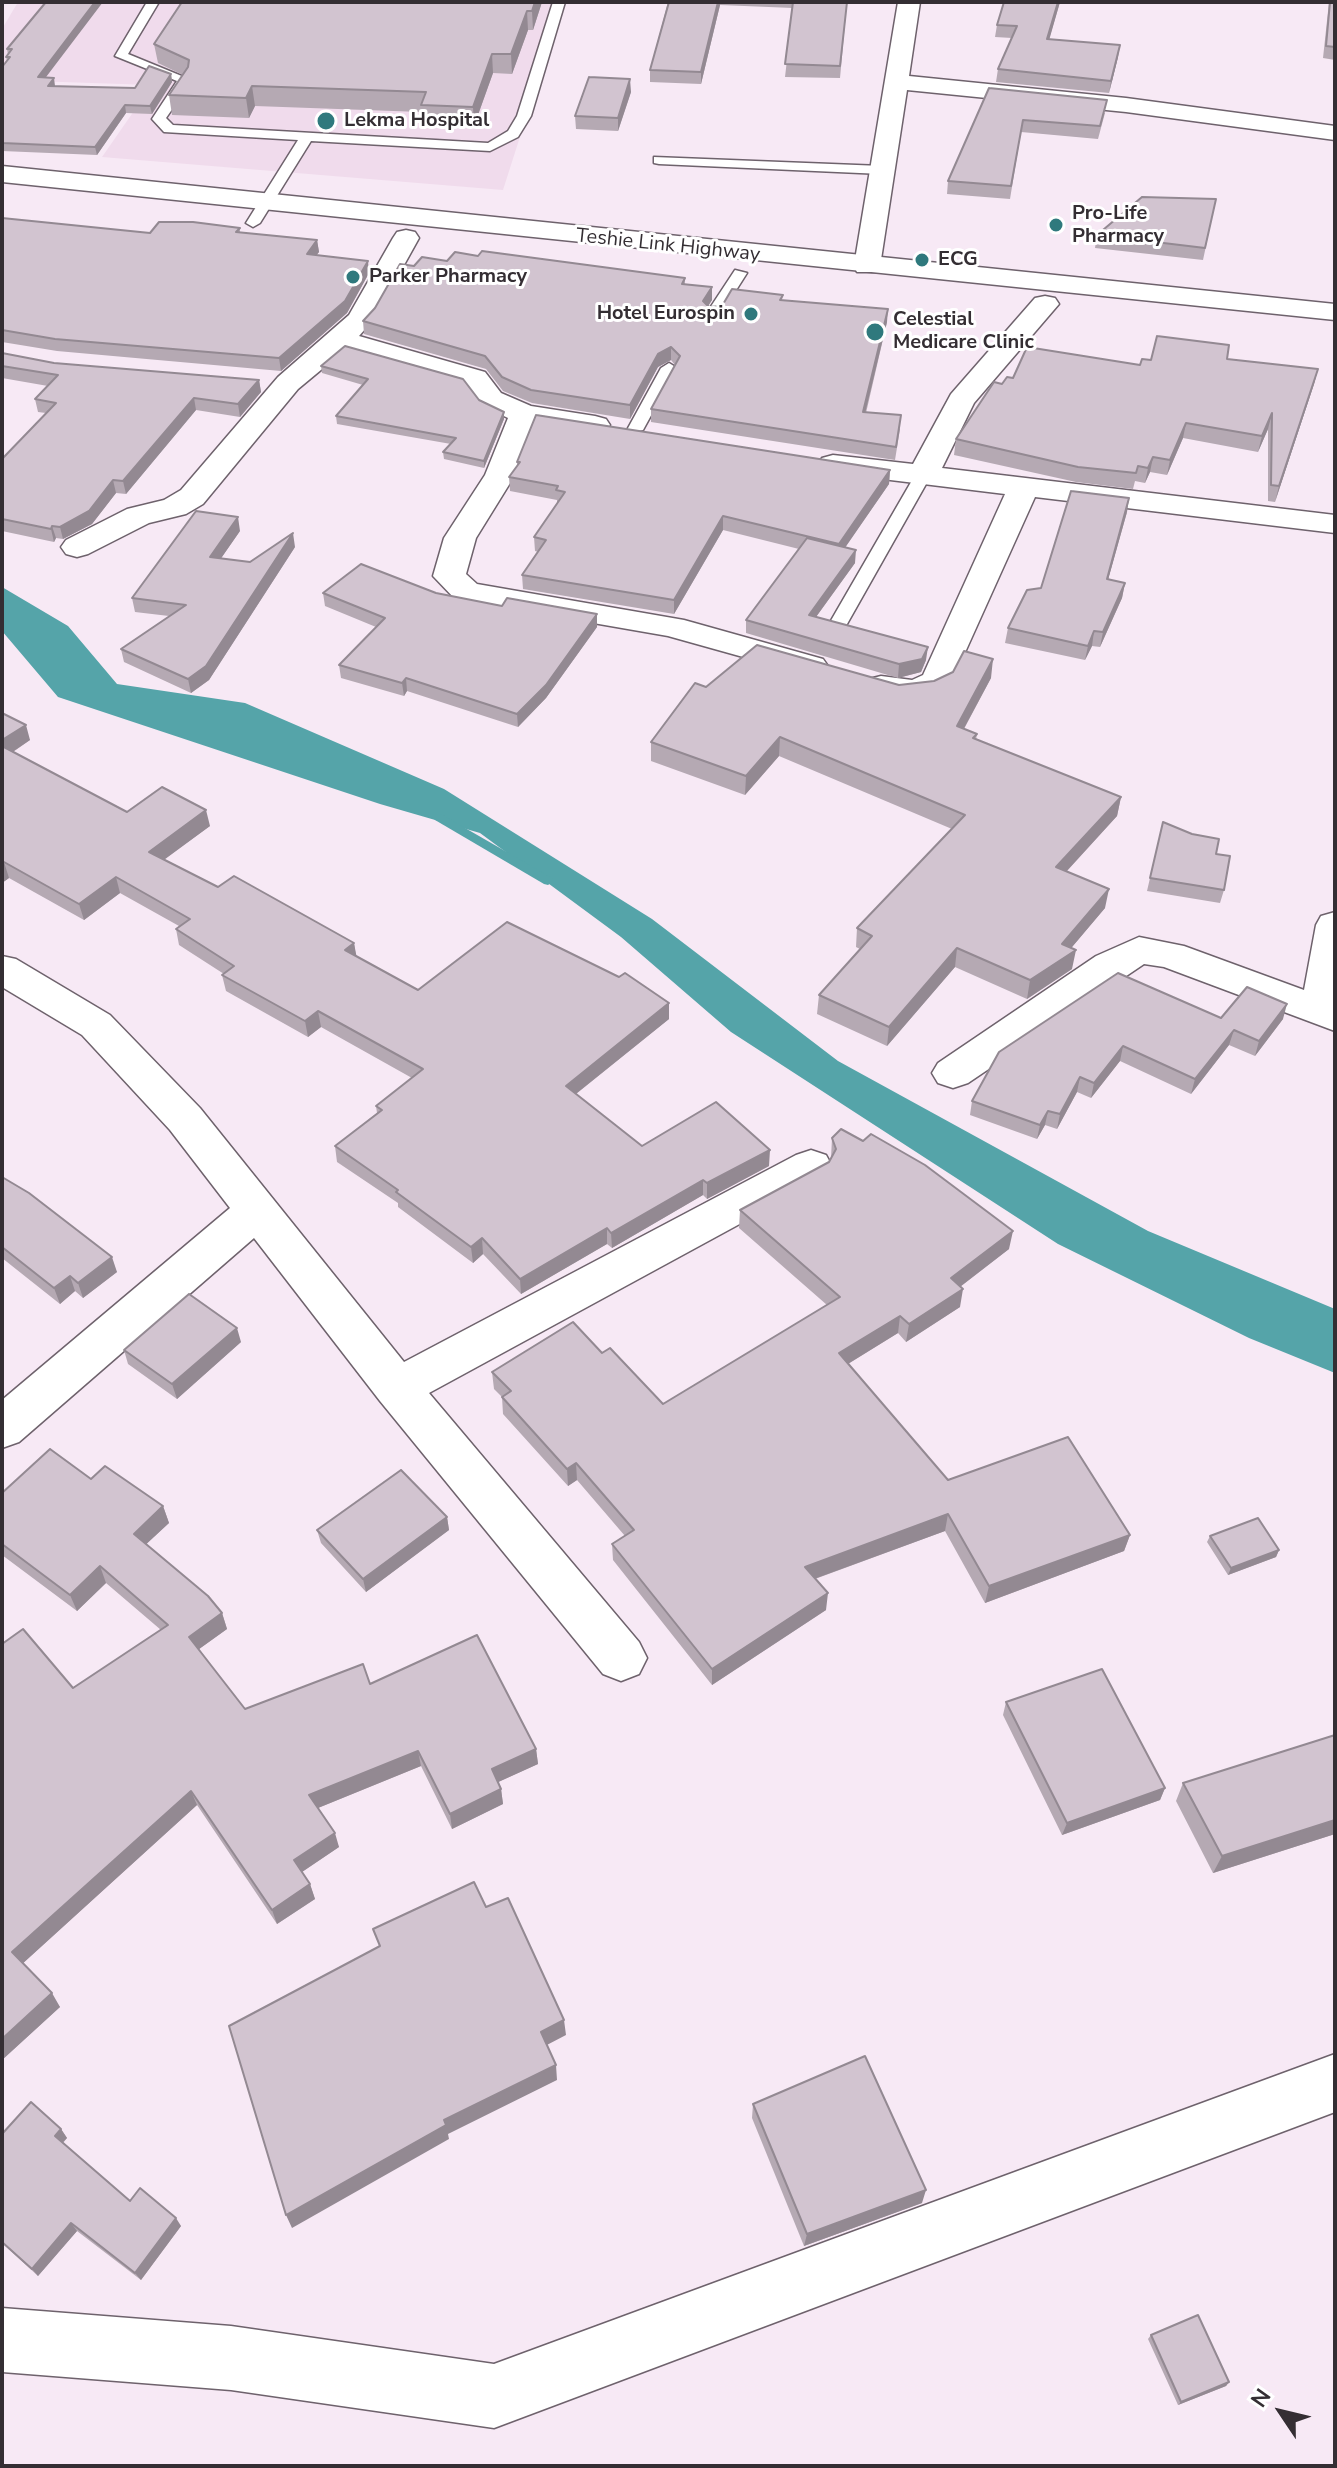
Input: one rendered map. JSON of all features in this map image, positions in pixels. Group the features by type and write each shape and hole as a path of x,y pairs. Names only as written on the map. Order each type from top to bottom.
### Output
{"street":[{"path":"867,266 909,2"},
{"path":"896,82 1126,105 1335,133"},
{"name":"Teshie Link Highway","path":"2,174 867,266 1335,312"},
{"name":"Teshie Link Highway","path":"2,200 406,238 1335,336"},
{"path":"77,547 138,516 175,507 192,497 288,383 360,319 406,238"},
{"path":"922,477 961,400 1045,304"},
{"path":"338,339 475,378 491,399 524,414 666,436"},
{"path":"257,380 288,383"},
{"path":"524,414 500,475 460,538 449,576 467,592 672,627 897,691 919,690 937,681 1023,489"},
{"path":"805,460 922,477 1335,524"},
{"path":"953,1073 1110,965 1139,950 1170,955 1328,1014 1335,925"},
{"path":"2,969 96,1025 185,1119 397,1388 621,1658"},
{"path":"397,1388 811,1166"},
{"path":"2,1428 257,1210"},
{"path":"2,2340 231,2358 494,2396 1335,2083"}],"lane":[{"path":"153,2 121,56 183,79 183,85 159,119 161,125 169,129 490,147 513,134 524,116 559,2"},
{"path":"253,223 308,135"},
{"path":"659,160 882,170"},
{"path":"714,314 740,273"},
{"path":"635,430 669,368"},
{"path":"838,624 922,477"}],"shaded area":[{"name":"Lekma Hospital","path":"18,2 563,2 503,190 102,157 152,85 2,80 2,29"}],"water":[{"path":"2,587 68,626 117,684 245,703 444,789 652,919 838,1061 1148,1231 1335,1309 1335,1373 1249,1338 1058,1244 731,1032 621,937 480,833 380,804 58,697 2,631"}],"building":[{"path":"46,2 95,2 38,77 54,78 48,86 135,88 149,66 171,74 150,106 125,105 95,147 2,143 2,67 12,49 7,49"},
{"path":"182,2 535,2 532,11 527,11 511,54 492,54 473,107 421,105 426,92 252,86 246,98 169,95 188,67 189,60 154,44"},
{"path":"669,2 718,2 701,72 650,70"},
{"path":"793,2 847,2 840,66 785,64"},
{"path":"1004,2 1058,2 1047,39 1120,45 1111,81 998,69 1017,26 997,25"},
{"path":"1330,2 1335,2 1335,47 1326,46"},
{"path":"589,77 630,79 618,118 575,116"},
{"path":"989,88 1107,100 1100,126 1023,120 1011,186 948,181"},
{"path":"1142,197 1216,199 1205,248 1097,235"},
{"path":"2,218 150,233 159,222 193,222 240,228 236,232 317,240 307,254 368,261 345,301 279,358 55,339 2,330"},
{"path":"482,251 685,278 682,284 712,287 703,301 709,307 722,306 732,289 783,295 780,300 888,309 863,412 901,415 896,447 651,409 680,356 671,347 658,354 630,405 531,390 502,377 485,356 363,321 375,308 400,264 414,266 422,257 447,261 455,252 478,256"},
{"path":"1157,336 1229,345 1227,359 1318,369 1279,486 1271,485 1272,413 1262,436 1186,423 1170,460 1153,457 1148,468 1138,466 1136,473 1078,467 956,439 994,382 1002,384 1007,377 1013,378 1027,347 1140,365 1142,359 1151,360"},
{"path":"345,346 463,379 479,400 504,412 484,461 443,452 456,438 336,416 368,379 321,366"},
{"path":"2,353 54,363 259,380 238,404 194,398 123,481 113,480 89,511 51,529 2,519 2,459 56,403 35,399 58,375 2,366"},
{"path":"536,415 890,470 839,544 723,516 674,600 522,575 546,540 534,537 565,492 556,490 558,486 509,477 520,462 517,462"},
{"path":"1071,491 1129,498 1107,579 1125,583 1103,632 1094,631 1088,646 1008,628 1027,590 1041,588"},
{"path":"196,511 238,517 210,557 250,562 293,533 206,666 188,679 121,649 186,605 132,598"},
{"path":"807,538 856,550 809,615 928,647 922,659 899,664 746,620"},
{"path":"361,564 436,593 502,606 507,598 597,614 546,685 517,714 406,678 402,683 339,665 385,618 323,593"},
{"path":"757,645 899,685 934,681 953,672 964,651 993,659 957,726 977,734 973,738 1121,797 1056,867 1109,889 1062,944 1076,950 1030,980 957,948 889,1027 819,995 872,936 857,928 965,815 780,737 746,776 651,742 695,683 706,687"},
{"path":"2,713 26,725 2,740"},
{"path":"2,746 127,812 162,787 206,810 149,852 218,887 234,876 354,943 345,950 418,990 507,922 619,977 625,973 669,1003 566,1086 642,1146 716,1102 770,1150 707,1183 703,1180 611,1233 607,1228 520,1279 482,1238 471,1247 335,1146 382,1110 376,1106 423,1069 318,1011 305,1021 222,975 234,966 176,929 190,919 116,877 79,904 4,862 2,864"},
{"path":"1163,822 1192,834 1219,839 1216,854 1230,856 1224,890 1150,878"},
{"path":"1118,973 1221,1018 1247,987 1287,1004 1259,1041 1234,1030 1195,1079 1123,1046 1094,1083 1080,1077 1060,1114 1048,1111 1040,1125 972,1101 999,1052"},
{"path":"841,1129 863,1141 871,1134 925,1165 1013,1231 951,1278 963,1289 909,1324 900,1316 839,1353 948,1480 1068,1437 1130,1535 989,1586 948,1514 805,1567 828,1593 712,1669 612,1544 634,1530 576,1463 567,1469 502,1397 511,1391 492,1372 573,1322 602,1353 610,1348 663,1404 840,1297 740,1210 829,1162 836,1149 832,1138"},
{"path":"2,1177 29,1193 112,1257 78,1283 70,1276 54,1288 2,1247"},
{"path":"189,1294 237,1328 172,1384 124,1350"},
{"path":"50,1449 91,1479 105,1466 163,1506 134,1534 208,1596 222,1613 189,1637 245,1709 363,1664 370,1684 477,1635 536,1749 492,1769 501,1789 450,1814 418,1751 309,1795 335,1833 294,1860 310,1884 272,1910 191,1791 12,1952 52,1993 2,2039 2,1644 23,1629 73,1688 168,1625 100,1566 70,1595 2,1544 2,1493"},
{"path":"401,1470 447,1517 363,1579 317,1530"},
{"path":"1258,1518 1279,1550 1231,1568 1210,1536"},
{"path":"1102,1669 1165,1788 1067,1823 1006,1702"},
{"path":"1335,1735 1335,1820 1222,1856 1183,1783"},
{"path":"474,1882 486,1907 508,1898 564,2020 541,2032 556,2065 444,2120 446,2125 286,2215 229,2026 380,1946 373,1929"},
{"path":"865,2056 926,2190 807,2234 753,2104"},
{"path":"31,2102 61,2129 55,2136 130,2201 140,2188 176,2218 135,2273 71,2223 32,2269 2,2242 2,2134"},
{"path":"1198,2315 1229,2382 1181,2402 1151,2335"}],"waterway":[{"path":"439,817 548,881"}],"place":[{"name":"Lekma Hospital","path":"326,121"},
{"name":"Pro-Life Pharmacy","path":"1056,225"},
{"name":"ECG","path":"922,260"},
{"name":"Parker Pharmacy","path":"353,277"},
{"name":"Hotel Eurospin","path":"751,314"},
{"name":"Celestial Medicare Clinic","path":"875,332"}]}
